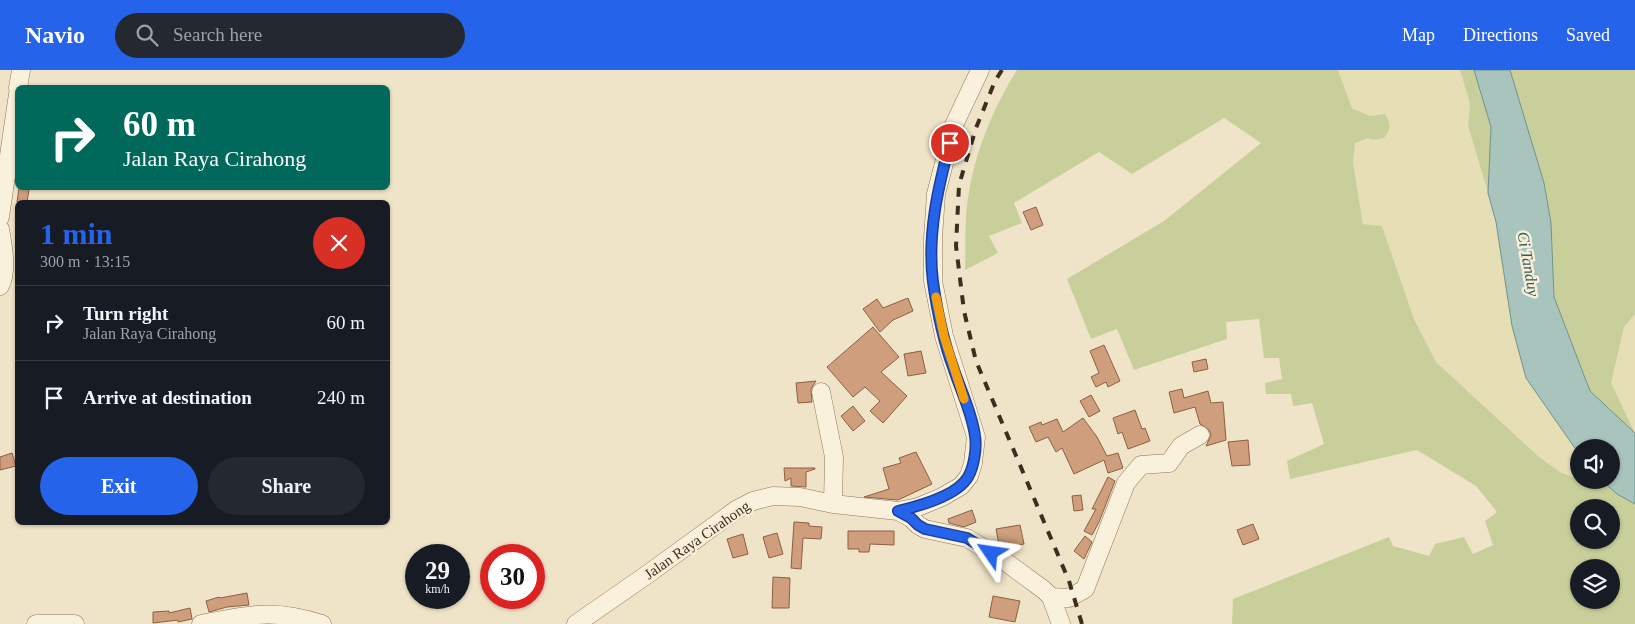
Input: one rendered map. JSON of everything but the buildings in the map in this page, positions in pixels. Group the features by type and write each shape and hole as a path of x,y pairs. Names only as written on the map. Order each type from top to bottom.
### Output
{"street":[{"path":"18,85 21,70"},
{"name":"Jalan Raya Cirahong","path":"576,624 736,510 753,501 773,496 800,497 833,504 898,511 918,507 961,486 969,476 973,463 976,436 944,336 933,281 933,238 936,194 954,125 980,70"},
{"path":"0,218 15,114"},
{"path":"0,229 4,251 3,280 0,286"},
{"path":"821,392 834,456 833,504"},
{"path":"1050,597 1069,598 1085,590 1126,483 1133,473 1141,465 1170,463 1181,446 1200,435"},
{"path":"898,511 925,529 967,538 1003,560 1044,590 1050,597 1060,624"},
{"path":"201,624 253,614 269,613 304,618 322,624"},
{"path":"36,624 76,624"}],"shaded area":[{"path":"1338,70 1460,70 1470,104 1468,127 1496,222 1512,326 1526,378 1570,442 1570,476 1560,472 1538,456 1436,362 1414,319 1382,226 1363,224 1353,163 1355,143 1368,138 1385,114 1370,116 1352,108"},
{"path":"1635,314 1635,431 1610,383 1624,327"}],"green space":[{"path":"1017,70 1338,70 1352,108 1370,116 1385,114 1388,120 1389,129 1384,138 1373,140 1368,138 1355,143 1353,163 1363,224 1382,226 1414,319 1436,362 1538,456 1560,472 1570,476 1570,489 1611,489 1635,504 1635,624 1232,624 1233,599 1389,537 1393,546 1429,556 1435,544 1464,537 1473,554 1493,545 1485,521 1497,512 1476,486 1417,450 1290,479 1287,461 1324,444 1312,403 1293,406 1291,394 1266,394 1265,383 1282,379 1279,358 1264,358 1259,319 1226,322 1227,339 1134,370 1117,329 1091,339 1067,279 1164,221 1261,143 1224,118 1132,174 1099,152 1014,203 1022,223 989,236 998,253 965,270 967,202 976,160 994,114"},
{"path":"1460,70 1474,70 1491,127 1488,193 1468,126 1470,104"},
{"path":"1510,70 1635,70 1635,314 1624,327 1611,383 1635,433 1590,391 1554,297 1551,223 1544,183"}],"water":[{"name":"Ci Tanduy","path":"1474,70 1510,70 1544,183 1551,223 1554,297 1590,391 1635,433 1635,504 1611,489 1620,489 1620,439 1570,439 1570,441 1526,378 1512,326 1496,222 1488,193 1491,127"}],"railway":[{"path":"1002,70 995,81 976,128 959,185 956,246 964,311 976,361 1069,581 1082,624"}],"slow traffic":[{"path":"936,297 952,366 964,399"}],"route":[{"path":"950,143 936,194 933,281 952,366 976,436 973,463 969,476 961,486 942,497 918,507 898,511 925,529 967,538 991,553"}]}
